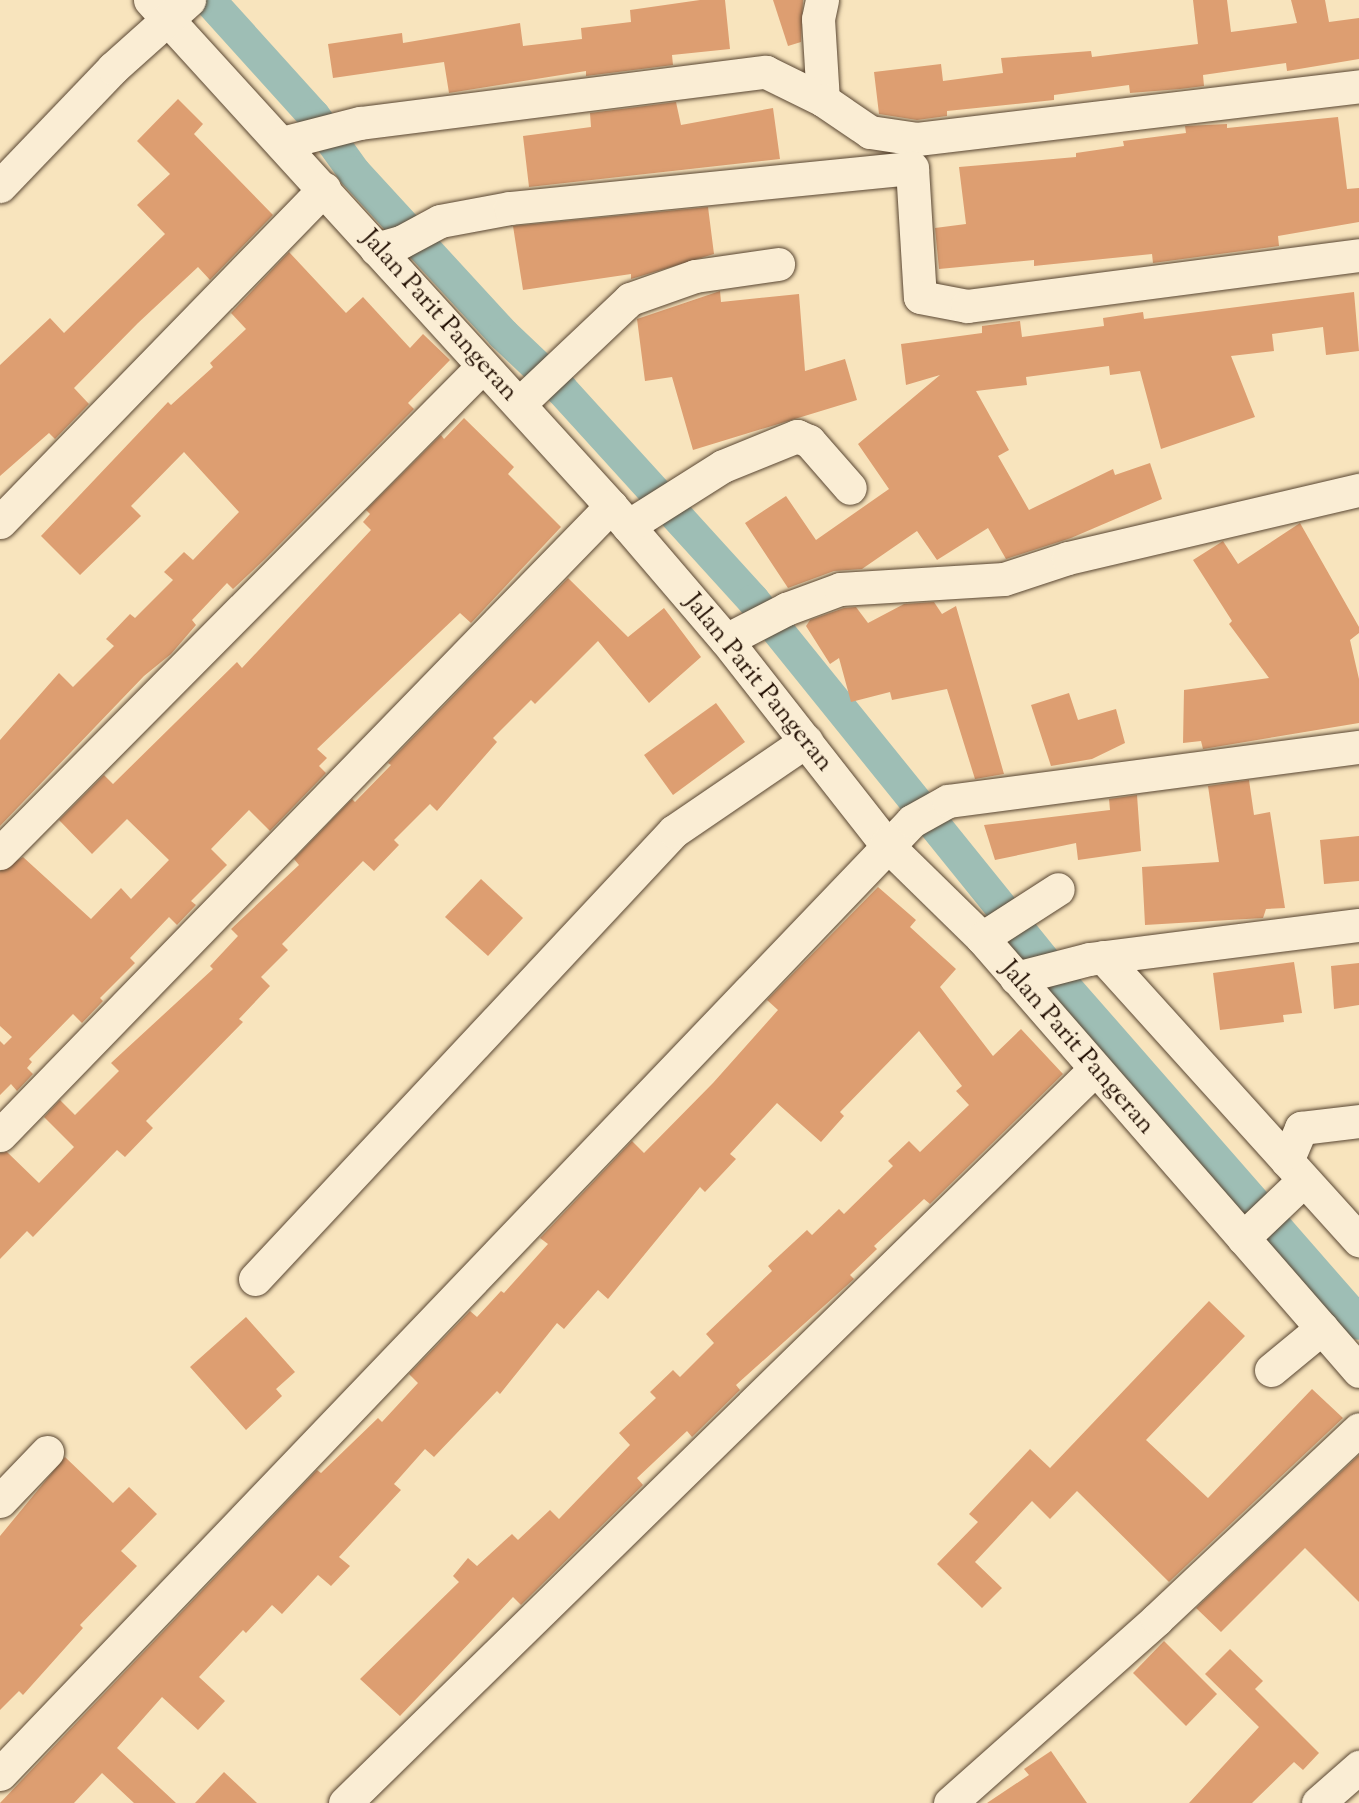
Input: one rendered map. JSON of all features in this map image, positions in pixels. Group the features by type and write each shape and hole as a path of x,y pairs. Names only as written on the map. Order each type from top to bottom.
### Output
{"street":[{"path":"822,0 818,19 823,100"},
{"path":"0,186 170,7"},
{"name":"Jalan Parit Pangeran","path":"170,7 291,141 324,189 388,245 483,366 525,397 733,636 806,741 886,844 982,938 1027,974 1095,1069 1359,1371"},
{"path":"291,141 360,123 766,72 823,100 870,132 917,139 1359,86"},
{"path":"388,245 440,221 510,208 912,168 920,297 967,306 1359,255"},
{"path":"0,522 324,189"},
{"path":"525,397 566,354 630,299 695,276 778,264"},
{"path":"0,853 483,366"},
{"path":"0,1135 627,515 676,493 734,461 797,436 809,441 850,488"},
{"path":"733,636 786,609 851,587 1004,579 1068,558 1359,490"},
{"path":"255,1279 674,831 806,741"},
{"path":"0,1774 886,844 912,821 948,801 1359,747"},
{"path":"982,938 1058,889"},
{"path":"1027,974 1096,958 1359,925"},
{"path":"1096,958 1359,1240"},
{"path":"345,1803 1095,1069"},
{"path":"1243,1238 1295,1170 1301,1128 1359,1121"},
{"path":"1271,1370 1322,1328"},
{"path":"950,1803 1157,1618 1359,1429"},
{"path":"0,1500 47,1452"},
{"path":"1318,1803 1359,1767"}],"building":[{"path":"700,0 725,0 730,49 672,55 673,65 586,76 586,71 449,93 444,62 333,78 328,44 402,33 403,43 520,23 523,46 582,39 581,28 631,22 630,10"},
{"path":"773,0 803,0 801,42 788,46"},
{"path":"1193,0 1227,0 1231,32 1297,23 1291,0 1325,0 1329,22 1359,18 1359,59 1287,71 1286,63 1203,75 1204,86 1180,89 1130,93 1129,85 1054,95 1054,100 947,111 947,116 917,120 879,114 874,72 941,64 943,81 1003,73 1001,58 1091,51 1092,57 1198,44"},
{"path":"178,99 203,124 194,134 273,215 210,280 198,267 138,323 74,388 89,404 55,439 49,433 0,476 0,365 50,318 64,333 165,234 137,205 170,174 137,141"},
{"path":"676,102 681,125 773,108 780,159 529,187 523,136 591,127 590,113"},
{"path":"1338,117 1347,189 1359,188 1359,222 1278,236 1279,246 1153,263 1152,254 1034,266 1034,260 939,269 935,228 966,224 959,167 1076,157 1076,153 1124,146 1123,141 1186,133 1185,126 1227,124 1227,128"},
{"path":"708,207 714,254 631,279 631,274 523,290 513,226"},
{"path":"289,252 346,313 363,297 410,348 423,334 450,360 408,403 414,409 233,589 227,583 192,620 196,625 171,654 144,676 0,826 0,740 59,673 73,687 114,646 106,639 130,614 135,618 173,580 164,572 184,552 193,560 239,512 184,452 131,506 141,516 80,575 41,536 168,402 171,405 213,367 210,363 246,329 231,313"},
{"path":"720,291 721,302 799,294 805,371 845,359 857,400 693,450 672,377 645,381 637,319"},
{"path":"1354,292 1359,351 1326,355 1323,327 1272,334 1274,351 1231,356 1255,417 1161,449 1140,371 1110,375 1109,366 1026,377 1027,385 976,391 1009,450 998,456 1029,510 1113,469 1115,475 1150,463 1162,499 1071,538 1006,559 988,528 937,560 917,531 862,569 834,571 788,588 745,523 786,496 816,540 889,489 858,444 940,375 906,385 901,344 982,333 982,326 1020,321 1022,337 1104,326 1103,318 1143,312 1144,319"},
{"path":"464,418 514,467 508,474 561,527 471,623 460,613 317,749 327,758 319,766 326,773 270,831 249,810 211,849 227,865 191,901 196,905 177,925 169,917 130,958 135,963 100,998 103,1001 82,1023 73,1014 29,1059 32,1062 27,1068 33,1074 17,1091 11,1084 0,1095 0,1041 4,1045 12,1037 0,1026 0,871 23,857 91,919 121,888 131,899 169,860 127,819 92,854 59,820 104,775 113,784 237,662 242,668 371,530 363,522 370,514 366,510 441,435 444,439"},
{"path":"1300,523 1359,627 1359,633 1350,640 1359,679 1359,723 1203,749 1201,741 1183,743 1184,690 1269,678 1229,624 1232,621 1193,560 1223,541 1238,564"},
{"path":"568,578 628,637 664,608 701,657 649,703 598,641 535,704 531,700 493,738 497,742 437,811 430,804 394,840 399,845 374,871 363,861 282,944 288,950 261,977 270,986 239,1019 243,1022 146,1121 153,1128 125,1157 117,1150 33,1237 27,1231 0,1259 0,1153 7,1152 39,1183 74,1147 44,1117 60,1100 75,1115 119,1071 111,1063 213,969 210,966 238,936 231,929 299,865 294,859 352,799 355,802 391,765 388,763"},
{"path":"934,602 942,614 956,606 1004,774 975,779 947,689 892,700 890,692 851,702 839,658 830,664 806,626 810,620 844,608 856,607 868,623 904,604"},
{"path":"1069,693 1078,720 1116,709 1125,743 1092,759 1051,766 1031,705"},
{"path":"716,703 745,742 673,795 644,755"},
{"path":"1249,780 1254,815 1270,812 1285,908 1266,909 1263,918 1145,925 1142,867 1219,862 1208,786"},
{"path":"1137,795 1141,851 1078,860 1076,843 995,860 984,825 1110,810 1109,799"},
{"path":"1359,836 1359,881 1324,884 1320,840"},
{"path":"481,879 523,918 488,956 445,917"},
{"path":"878,887 916,920 910,927 956,969 940,987 993,1056 1021,1029 1063,1074 930,1204 924,1199 874,1246 877,1249 850,1275 854,1279 736,1385 740,1390 692,1437 687,1431 637,1478 643,1485 521,1605 513,1597 400,1716 360,1679 459,1582 453,1576 468,1558 477,1566 512,1534 518,1540 550,1510 559,1519 630,1445 619,1433 656,1398 650,1392 673,1370 680,1377 714,1343 706,1334 772,1271 768,1266 807,1230 812,1235 839,1209 844,1214 893,1166 888,1161 909,1141 920,1152 969,1105 956,1091 962,1086 919,1031 840,1112 844,1116 821,1142 777,1103 730,1154 736,1159 705,1192 700,1187 608,1299 598,1290 564,1329 557,1323 500,1394 497,1391 434,1457 425,1449 394,1484 401,1490 339,1557 350,1566 331,1586 318,1575 282,1614 272,1605 246,1633 243,1630 199,1677 225,1701 198,1730 162,1697 117,1748 176,1803 134,1803 102,1773 74,1803 0,1803 317,1470 321,1473 378,1418 382,1422 418,1383 409,1374 470,1311 477,1317 501,1291 504,1293 548,1244 540,1238 632,1141 644,1153 713,1083 778,1010 767,1000"},
{"path":"1294,962 1302,1013 1283,1015 1284,1022 1220,1030 1213,973"},
{"path":"1359,963 1359,1005 1334,1009 1331,966"},
{"path":"1209,1301 1245,1336 1146,1440 1208,1498 1312,1389 1343,1418 1169,1582 1077,1491 1050,1519 1032,1501 975,1562 1002,1588 982,1608 937,1564 978,1522 969,1514 1030,1449 1050,1468"},
{"path":"246,1317 295,1372 276,1389 282,1396 246,1430 190,1367"},
{"path":"1359,1455 1359,1602 1305,1548 1221,1632 1196,1608"},
{"path":"65,1457 113,1503 129,1487 157,1514 121,1551 137,1566 80,1625 83,1628 23,1695 19,1691 0,1710 0,1536"},
{"path":"1164,1641 1217,1694 1186,1726 1133,1673"},
{"path":"1230,1649 1263,1681 1255,1689 1319,1753 1303,1770 1294,1762 1252,1803 1189,1803 1259,1727 1205,1674"},
{"path":"1051,1751 1087,1803 987,1803 1029,1775 1024,1769"},
{"path":"224,1772 257,1803 195,1803"}],"waterway":[{"path":"209,0 313,115 354,172 503,334 561,389 753,600 1061,982 1359,1323"}]}
